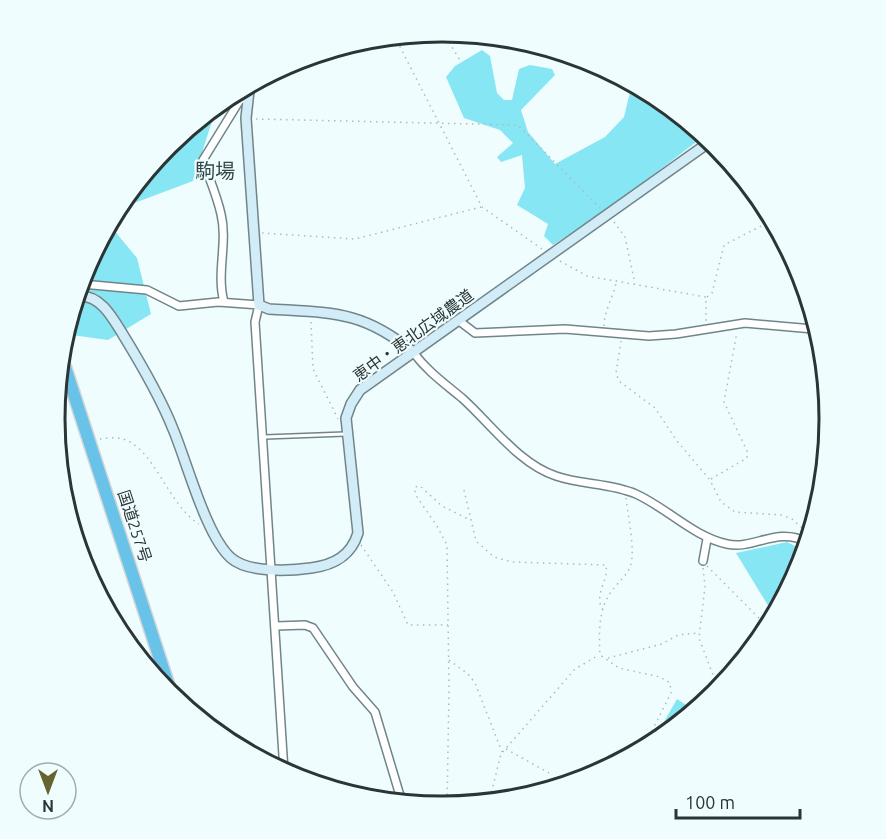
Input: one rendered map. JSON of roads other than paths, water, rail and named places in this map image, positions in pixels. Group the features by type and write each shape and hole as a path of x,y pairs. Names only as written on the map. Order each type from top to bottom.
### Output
{"highway":[{"name":"国道257号","path":"68,375 157,665"}],"street":[{"path":"249,96 246,118 259,305 255,322 283,761"},
{"path":"224,302 219,285 223,248 221,215 203,160 238,103"},
{"name":"恵中・恵北広域農道","path":"270,568 320,567 347,554 355,542 358,520 346,422 351,404 360,390 703,147"},
{"path":"91,285 147,290 179,306 224,302 259,305 269,309 341,314 368,321 413,352 425,368 530,461 554,476 628,491 678,518 707,539 730,545 776,536 801,539"},
{"path":"86,298 98,301 110,315 157,394 211,526 230,557 239,564 270,568"},
{"path":"458,320 475,333 565,329 622,334 676,334 738,324 809,329"},
{"path":"703,561 707,539"},
{"path":"276,626 305,625 313,628 353,687 375,712 400,794"}],"lane":[{"path":"262,437 347,434"}],"district":[{"name":"駒場","path":"215,171"}]}
